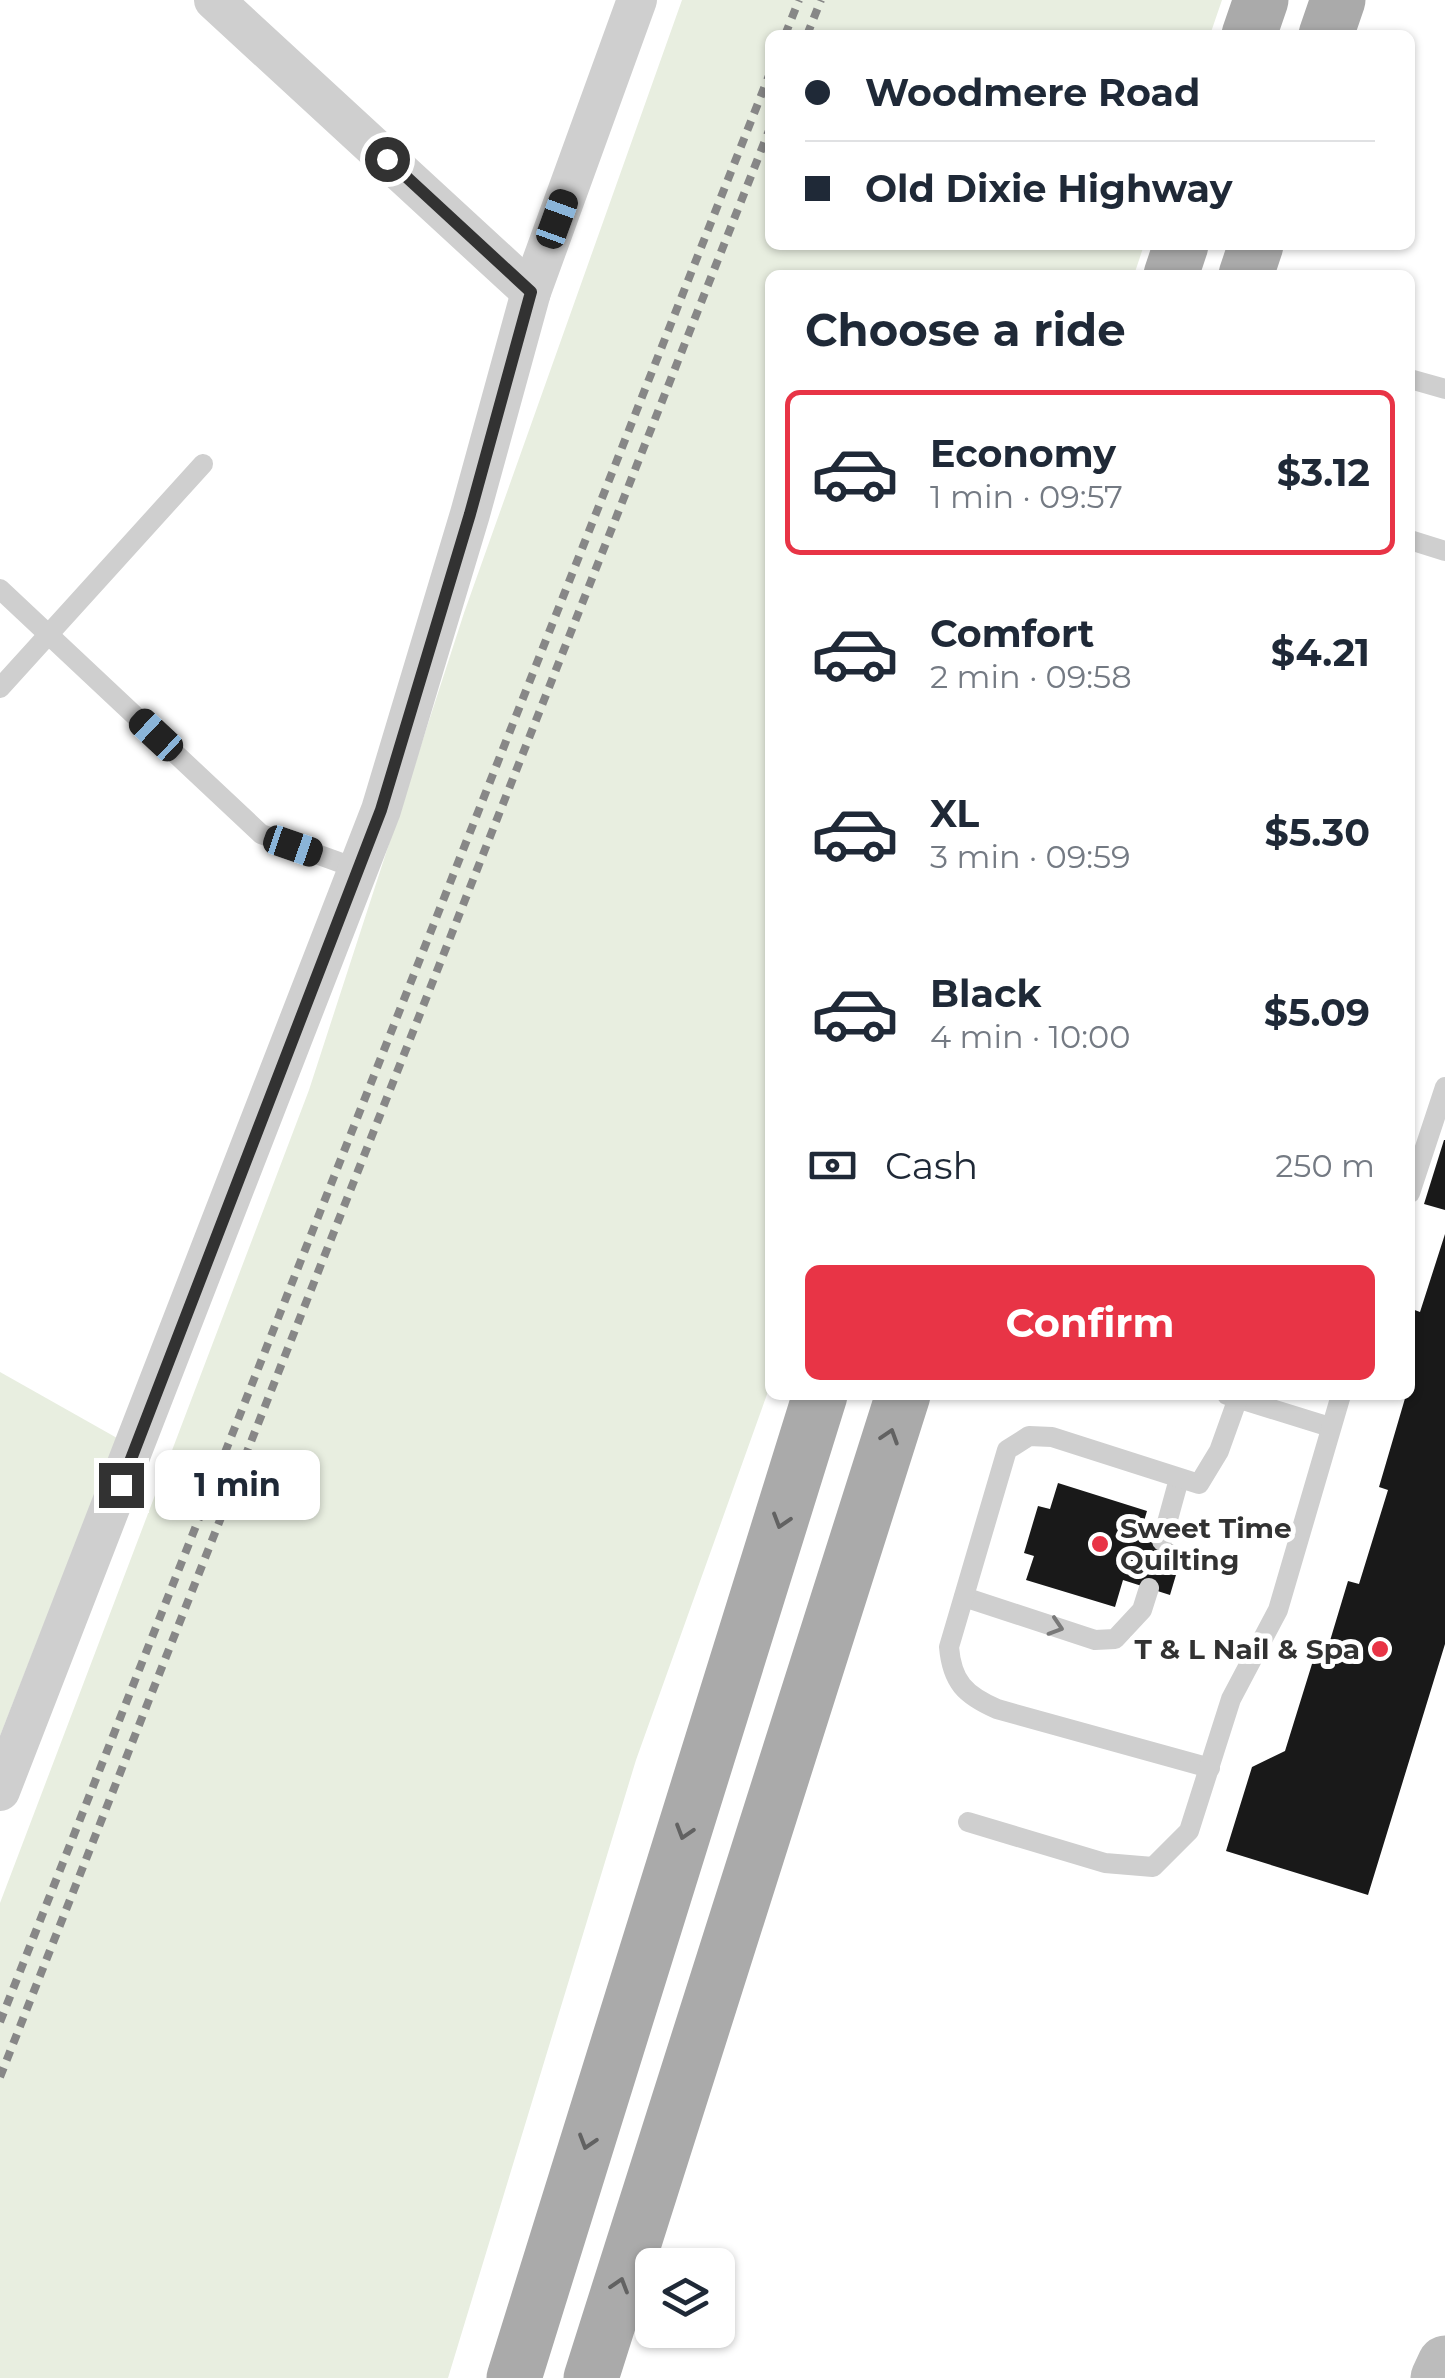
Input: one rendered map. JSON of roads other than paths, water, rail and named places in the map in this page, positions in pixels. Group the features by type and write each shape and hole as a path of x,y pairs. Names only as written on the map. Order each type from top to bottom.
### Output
{"main road":[{"path":"1252,30 1261,0"},
{"path":"1328,30 1338,0"},
{"path":"514,2378 818,1400"},
{"path":"591,2378 900,1400"},
{"path":"649,2192 653,2092 836,1504 822,1484 798,1466"}],"street":[{"path":"214,0 531,292"},
{"path":"0,1791 381,810 470,514 531,292 637,0"},
{"path":"1438,2378 1445,2363"}],"lane":[{"path":"1415,381 1445,390"},
{"path":"0,688 203,464"},
{"path":"1415,542 1445,551"},
{"path":"0,590 261,834 358,869"},
{"path":"1415,1178 1445,1087"},
{"path":"1210,1768 996,1709 972,1698 952,1676 949,1648 1007,1450 1029,1436 1084,1446 1199,1484 1206,1476 1232,1400"},
{"path":"1243,1400 1330,1427"},
{"path":"968,1822 1104,1863 1152,1867 1190,1832 1232,1700 1278,1610 1339,1400"},
{"path":"1162,1541 1179,1479"},
{"path":"964,1597 1095,1640 1115,1639 1142,1610 1149,1588"}],"railway":[{"path":"787,30 799,0"},
{"path":"809,30 821,0"},
{"path":"0,2022 765,86"},
{"path":"0,2077 765,141"}],"place":[{"name":"Sweet Time Quilting","path":"1100,1544"},
{"name":"T & L Nail & Spa","path":"1380,1649"}]}
